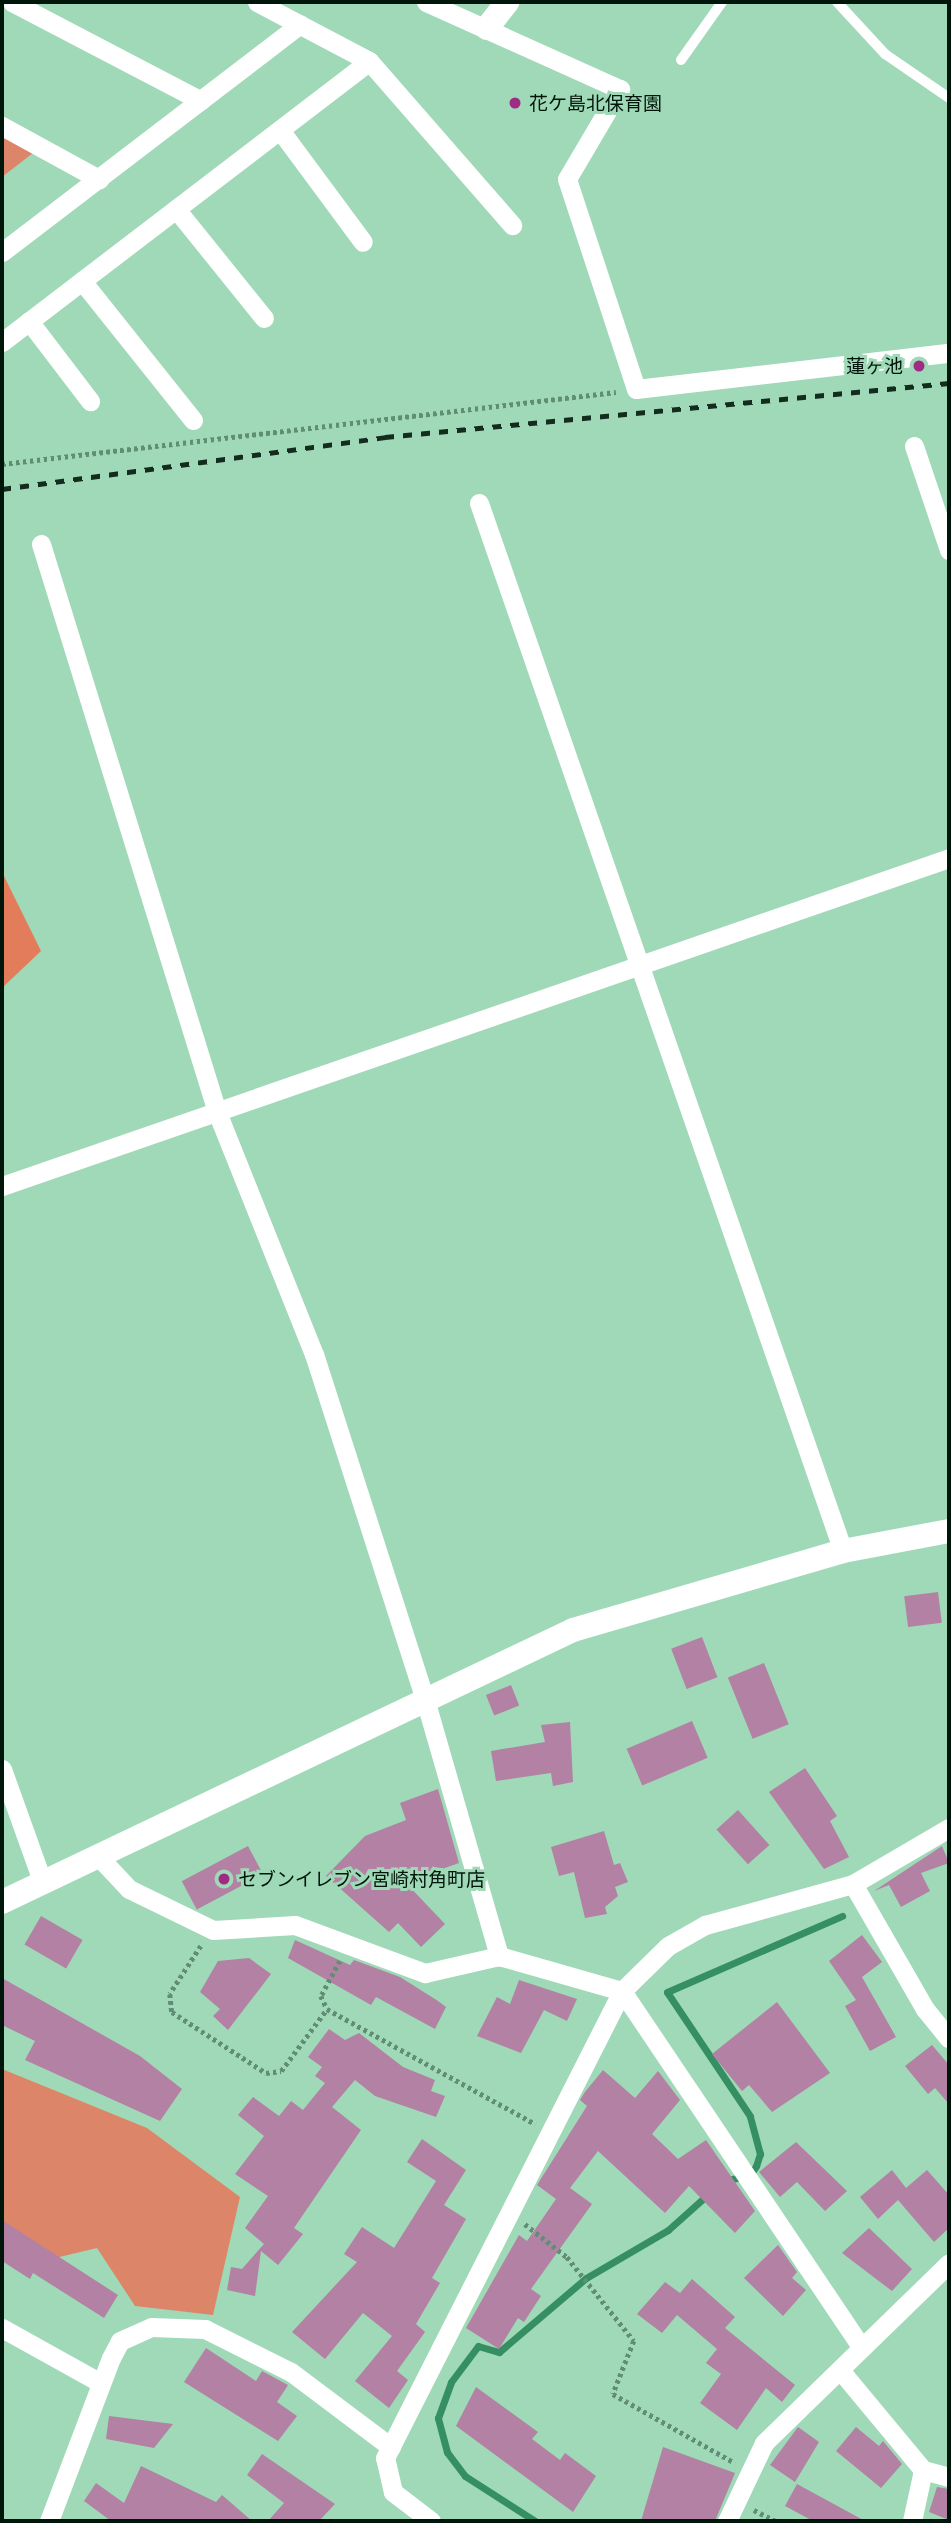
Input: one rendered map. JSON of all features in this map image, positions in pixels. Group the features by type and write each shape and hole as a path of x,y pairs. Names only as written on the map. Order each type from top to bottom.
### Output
{"street":[{"path":"12,2 201,101"},
{"path":"257,2 369,61 512,225"},
{"path":"426,2 620,89 567,179 636,390 949,353"},
{"path":"487,28 507,2"},
{"path":"2,250 300,24"},
{"path":"2,342 369,61"},
{"path":"2,127 99,178"},
{"path":"280,130 363,242"},
{"path":"176,209 264,318"},
{"path":"82,281 193,420"},
{"path":"29,321 90,401"},
{"path":"914,446 949,550"},
{"path":"479,503 842,1551"},
{"path":"41,544 217,1112 314,1354 424,1696 499,1956"},
{"path":"2,1186 949,858"},
{"path":"2,1902 424,1696 573,1630 842,1551 949,1531"},
{"path":"2,1769 42,1881"},
{"path":"431,2521 393,2492 385,2458 459,2318 505,2211 622,1991 668,1946 705,1925 853,1884 949,1828"},
{"path":"97,1855 129,1889 212,1930 295,1925 351,1941 425,1973 499,1956 622,1991 734,2164 861,2346"},
{"path":"853,1884 925,2009 949,2039"},
{"path":"727,2521 747,2472 798,2406 840,2370 861,2346 949,2263"},
{"path":"49,2521 99,2382 120,2341 133,2333 174,2325 205,2329 291,2372 391,2448"},
{"path":"2,2328 99,2382"},
{"path":"840,2370 923,2470 949,2477"},
{"path":"912,2521 923,2470"}],"lane":[{"path":"681,60 722,2"},
{"path":"837,2 885,54 949,98"}],"path":[{"path":"2,464 636,390"},
{"path":"212,1930 170,1994 172,2012 216,2045 274,2076 327,2009"},
{"path":"351,1941 321,1996 327,2009 548,2131"},
{"path":"505,2211 548,2239 637,2347 613,2394 747,2472"}],"shaded area":[{"path":"2,136 33,153 2,177"},
{"path":"2,872 41,951 2,988"},
{"path":"2,2069 147,2128 240,2197 213,2315 135,2306 97,2248 47,2260 2,2230"}],"building":[{"path":"938,1592 942,1623 908,1627 904,1596"},
{"path":"702,1637 717,1677 687,1689 671,1649"},
{"path":"764,1663 789,1724 753,1739 728,1678"},
{"path":"511,1685 519,1705 494,1716 486,1695"},
{"path":"692,1721 708,1758 642,1786 627,1749"},
{"path":"570,1722 573,1782 553,1786 551,1773 496,1781 491,1751 545,1742 541,1725"},
{"path":"805,1768 837,1816 830,1821 849,1857 824,1869 769,1792"},
{"path":"438,1789 459,1863 405,1882 445,1924 421,1947 398,1923 389,1932 326,1876 365,1836 406,1820 400,1803"},
{"path":"738,1810 769,1845 748,1864 716,1829"},
{"path":"604,1831 614,1865 620,1863 628,1882 615,1887 618,1896 605,1907 607,1914 585,1918 574,1872 559,1876 551,1847"},
{"name":"セブンイレブン宮崎村角町店","path":"248,1846 263,1874 197,1909 182,1881"},
{"path":"942,1846 949,1863 921,1873 930,1891 901,1907 889,1885 874,1891"},
{"path":"41,1916 83,1940 66,1969 24,1945"},
{"path":"862,1935 882,1962 862,1977 896,2037 870,2051 845,2006 856,2000 829,1961"},
{"path":"295,1940 350,1965 354,1960 400,1977 438,2001 446,2007 435,2029 376,1997 371,2005 288,1958"},
{"path":"249,1958 271,1974 228,2030 213,2016 220,2009 200,1992 218,1961"},
{"path":"2,1978 140,2056 182,2089 160,2121 25,2060 35,2041 2,2025"},
{"path":"519,1980 577,1999 567,2021 544,2010 521,2053 477,2036 497,1997 510,2004"},
{"path":"777,2002 830,2073 772,2112 749,2085 742,2091 712,2054"},
{"path":"329,2029 345,2040 359,2033 403,2067 435,2080 431,2091 445,2096 436,2117 375,2096 355,2080 332,2107 361,2130 294,2228 303,2234 278,2265 261,2251 255,2296 227,2290 231,2267 242,2269 264,2244 245,2228 268,2196 235,2174 264,2136 238,2115 253,2097 279,2116 291,2101 303,2110 325,2083 315,2076 322,2067 308,2057"},
{"path":"932,2045 949,2065 949,2104 935,2088 928,2094 905,2066"},
{"path":"603,2070 635,2098 658,2071 680,2100 652,2134 678,2159 706,2140 755,2211 735,2233 689,2186 665,2213 598,2151 570,2188 592,2204 531,2289 541,2296 524,2322 518,2318 499,2349 466,2328 519,2235 527,2241 556,2199 537,2185 587,2106 580,2100"},
{"path":"422,2139 466,2170 444,2205 466,2219 432,2278 440,2283 416,2324 425,2332 397,2371 408,2380 389,2408 355,2381 392,2336 363,2313 325,2359 292,2332 357,2262 344,2254 362,2227 394,2248 436,2181 407,2162"},
{"path":"796,2142 847,2191 825,2211 797,2182 780,2197 759,2172"},
{"path":"892,2170 906,2188 927,2170 949,2195 949,2228 934,2242 898,2200 878,2219 860,2197"},
{"path":"2,2220 118,2295 104,2318 33,2273 30,2279 2,2261"},
{"path":"869,2228 912,2269 892,2291 842,2253"},
{"path":"778,2245 797,2272 792,2278 806,2290 783,2316 744,2278"},
{"path":"692,2279 735,2317 725,2328 795,2385 782,2402 766,2388 737,2430 700,2403 721,2374 706,2363 717,2349 677,2315 662,2333 637,2314 665,2282 680,2293"},
{"path":"206,2348 256,2381 262,2371 288,2385 277,2402 297,2416 278,2441 184,2382"},
{"path":"476,2387 538,2432 532,2439 560,2460 565,2453 596,2476 573,2512 456,2426"},
{"path":"109,2416 173,2424 154,2448 106,2439"},
{"path":"798,2427 819,2442 795,2482 770,2465"},
{"path":"856,2427 879,2446 883,2441 902,2464 881,2488 836,2451"},
{"path":"663,2447 735,2473 715,2521 641,2521"},
{"path":"262,2454 335,2504 319,2521 268,2521 284,2503 247,2475"},
{"path":"141,2466 216,2502 222,2495 252,2521 111,2521 84,2501 96,2483 124,2503"},
{"path":"797,2484 865,2521 813,2521 785,2506"},
{"path":"937,2487 949,2489 949,2520 929,2512"}],"waterway":[{"path":"724,2181 750,2175 756,2166 760,2154 750,2116 667,1992 842,1916"},
{"path":"535,2521 465,2476 447,2452 438,2418 451,2382 478,2346 499,2352 586,2278 668,2230 707,2195"}],"railway":[{"path":"2,489 385,437 949,383"}],"place":[{"name":"花ケ島北保育園","path":"515,103"},
{"name":"蓮ヶ池","path":"919,366"},
{"name":"セブンイレブン宮崎村角町店","path":"224,1879"}]}
